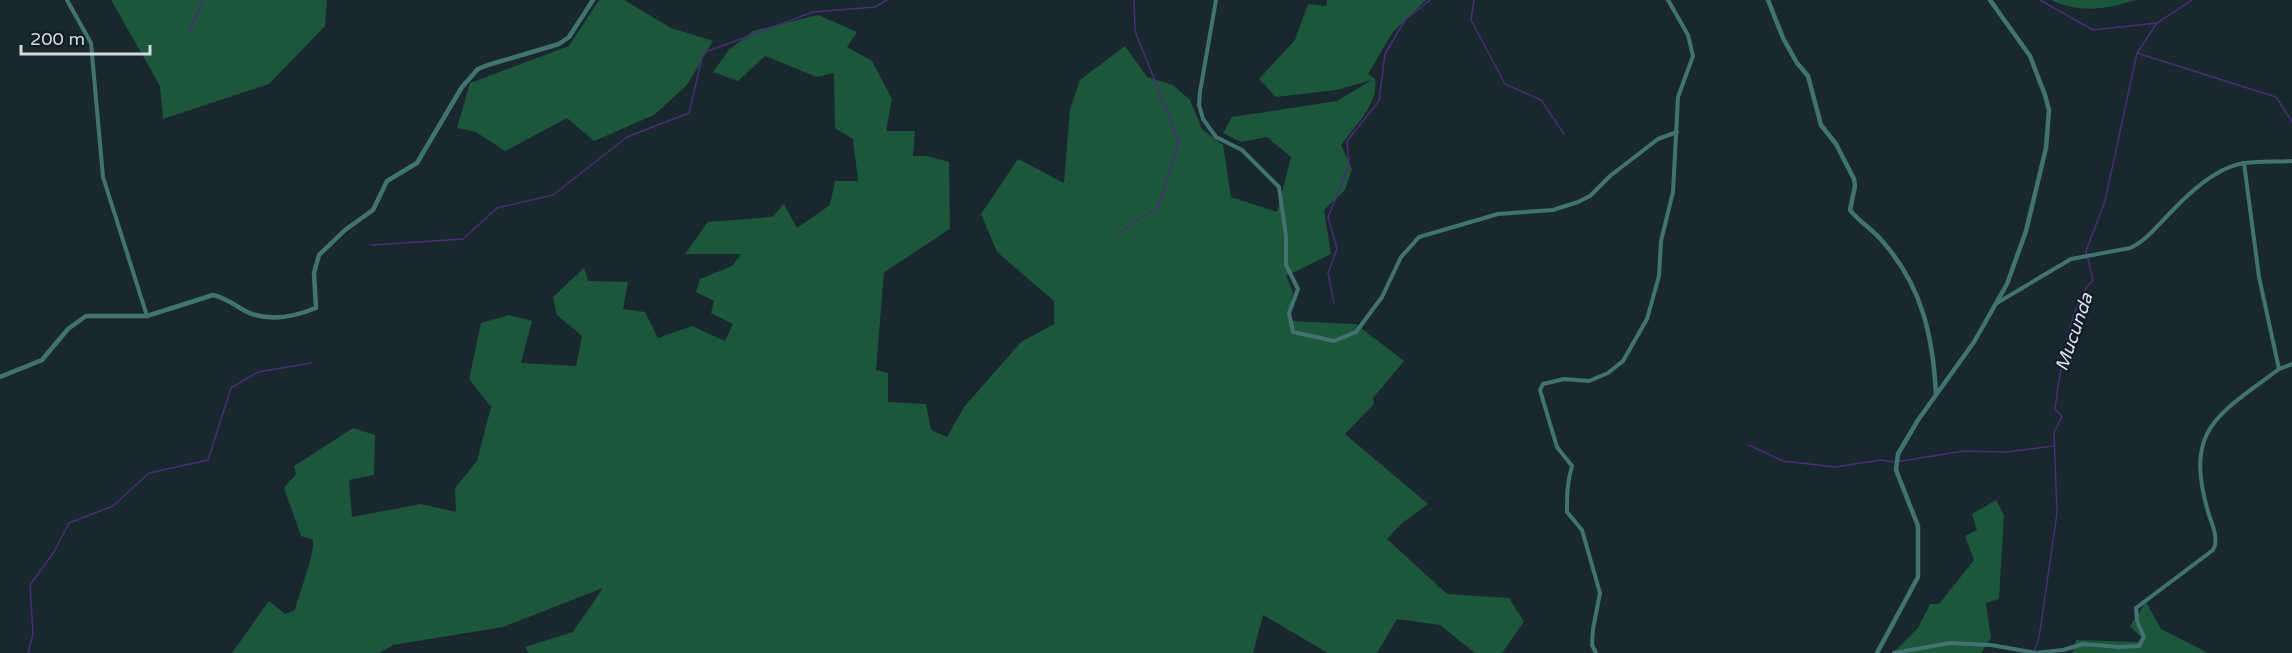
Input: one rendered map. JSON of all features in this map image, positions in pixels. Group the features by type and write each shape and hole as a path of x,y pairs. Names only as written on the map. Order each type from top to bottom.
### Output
{"street":[{"path":"67,0 91,43 104,177 147,316"},
{"path":"0,377 42,360 68,329 86,316 147,316 213,296 222,297 246,311 274,319 316,308 314,273 319,255 345,230 373,210 387,181 417,164 462,87 478,69 559,44 569,37 593,0"},
{"path":"1216,0 1199,105 1208,128 1222,140 1242,150 1279,187 1286,236 1286,265 1298,289 1289,314 1293,332 1334,340 1356,332 1382,297 1401,257 1419,237 1498,214 1553,210 1578,202 1590,196 1610,176 1658,138 1677,132"},
{"path":"1596,653 1592,645 1593,629 1600,594 1582,530 1567,512 1569,497 1566,482 1572,466 1557,447 1540,386 1549,381 1564,379 1589,381 1608,373 1623,361 1647,319 1659,276 1661,241 1673,192 1678,97 1691,64 1693,50 1688,35 1668,0"},
{"path":"1768,0 1783,38 1808,76 1821,125 1836,144 1854,179 1855,186 1850,210 1885,243 1912,283 1932,340 1936,395"},
{"path":"1877,653 1918,577 1918,526 1895,462 1904,444 1974,342 1997,304 2016,260 2029,220 2046,148 2049,110 2045,94 2030,56 1990,0"},
{"path":"1997,304 2071,259 2130,248 2139,244 2210,178 2244,163 2292,161"},
{"path":"2244,163 2259,277 2278,369"},
{"path":"1894,653 1950,643 1991,645 2036,653 2063,650 2083,644 2129,647 2143,643 2144,632 2137,621 2136,608 2206,557 2215,546 2206,504 2202,456 2204,436 2220,413 2278,369 2292,364"}],"green space":[{"path":"111,0 327,0 325,26 269,84 163,119 160,86"},
{"path":"599,0 624,0 671,28 713,41 687,85 654,115 594,141 567,118 505,151 476,132 457,128 470,83 569,46"},
{"path":"1327,0 1426,0 1393,32 1368,74 1375,79 1370,106 1341,145 1352,169 1345,190 1324,210 1331,254 1286,276 1293,292 1288,321 1356,324 1404,361 1373,398 1374,404 1345,434 1428,504 1401,524 1387,539 1447,594 1509,598 1524,622 1502,653 1475,653 1440,625 1397,619 1377,653 1328,653 1263,615 1253,653 529,653 525,647 573,632 603,588 503,627 393,645 379,653 232,653 269,601 285,614 295,610 309,564 313,540 301,536 284,488 296,474 294,466 353,428 375,435 374,475 349,480 352,517 421,504 456,512 455,488 477,461 491,407 469,379 481,323 509,315 532,321 521,363 576,366 582,336 557,315 553,297 584,268 588,281 628,282 623,309 645,312 658,338 692,326 725,341 733,324 711,313 714,301 696,292 700,279 732,266 741,254 685,254 708,222 772,217 784,204 797,228 830,205 835,181 858,181 853,139 835,128 834,73 817,77 765,56 738,81 713,72 729,50 753,31 818,15 857,32 847,47 872,61 892,99 886,131 915,131 913,156 927,156 949,162 950,229 884,272 876,370 888,373 888,402 926,404 931,430 947,437 964,407 1021,342 1054,324 1054,301 997,252 981,214 1018,159 1064,183 1070,109 1080,80 1125,46 1147,77 1173,85 1190,100 1202,129 1223,145 1231,197 1277,212 1291,157 1267,137 1241,142 1223,133 1232,117 1337,101 1372,80 1336,90 1276,97 1259,79 1295,40 1308,4 1326,6"},
{"path":"2051,0 2135,0 2093,9 2072,7"},
{"path":"1996,500 2004,515 1999,599 1986,603 1991,638 1981,653 1893,653 1918,628 1930,604 1939,604 1974,560 1965,536 1977,530 1972,514"},
{"path":"2146,602 2161,629 2208,653 2072,653 2076,640 2138,642 2141,637 2130,626"}],"waterway":[{"path":"189,32 203,0"},
{"path":"372,245 463,239 497,208 553,195 627,137 689,113 703,53 813,12 875,7 887,0"},
{"path":"1117,234 1159,206 1179,141 1135,31 1134,0"},
{"path":"1334,303 1328,273 1337,249 1328,217 1349,166 1347,141 1379,101 1385,54 1405,20 1430,0"},
{"path":"1474,0 1471,20 1505,84 1541,100 1564,134"},
{"path":"2040,0 2093,30 2157,23"},
{"name":"Mucunda","path":"2034,652 2039,638 2057,513 2054,432 2062,417 2055,409 2059,378 2072,322 2078,305 2093,280 2086,251 2105,201 2137,53 2157,23 2192,0"},
{"path":"2137,53 2276,97 2292,122"},
{"path":"28,653 33,634 30,585 54,552 69,523 113,506 149,473 208,460 231,388 258,372 311,363"},
{"path":"1749,445 1783,461 1835,467 1881,460 1895,462 1964,451 2006,452 2053,446"}]}
